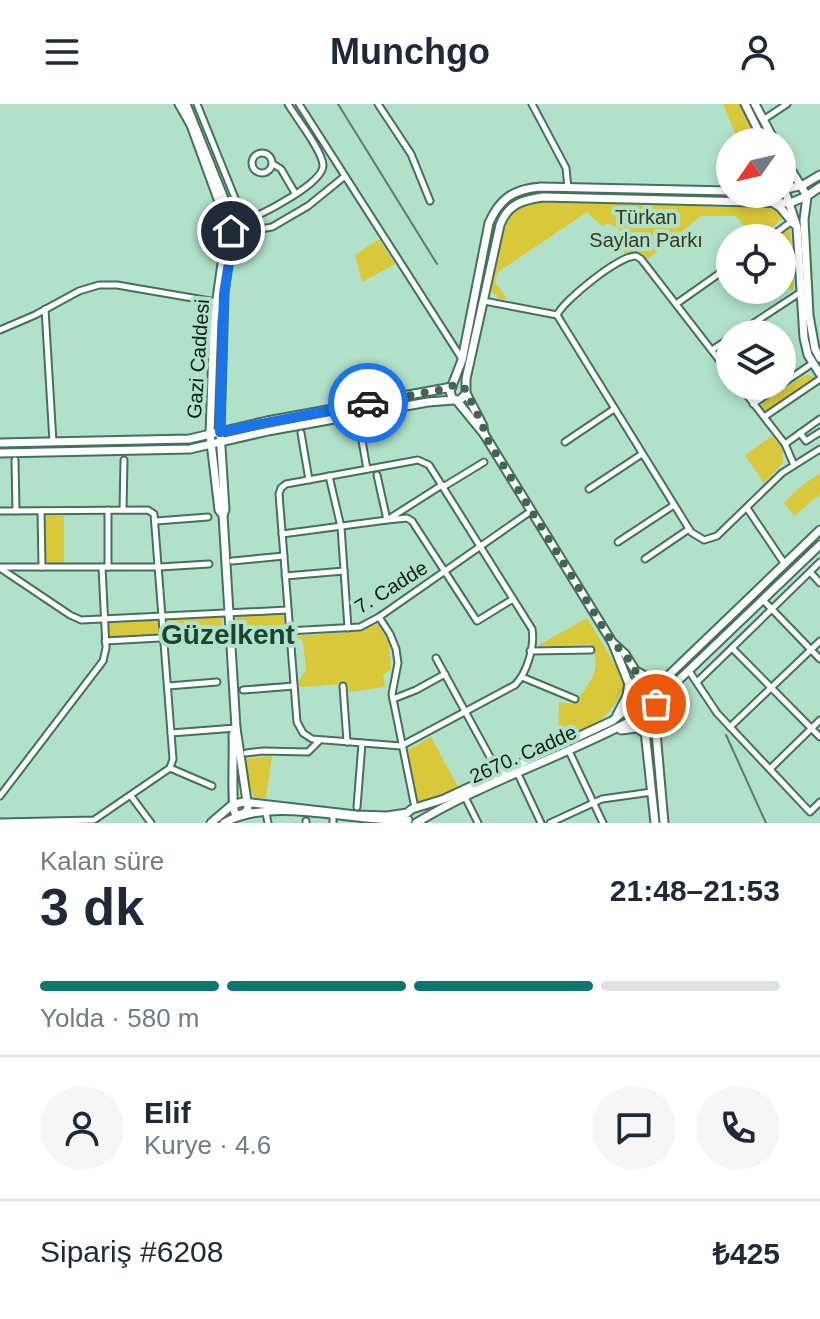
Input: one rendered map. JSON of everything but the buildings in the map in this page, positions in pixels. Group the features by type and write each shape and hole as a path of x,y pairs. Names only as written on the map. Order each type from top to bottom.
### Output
{"main road":[{"name":"Gazi Caddesi","path":"179,104 188,119 229,230 216,302 223,515"},
{"name":"Gazi Caddesi","path":"186,104 223,196 229,230 218,320 210,434 219,510 223,515"},
{"path":"745,104 757,128"},
{"path":"755,104 767,128"},
{"path":"796,170 806,175 820,175"},
{"path":"796,174 807,196 804,220 809,315 820,377"},
{"path":"796,187 820,175"},
{"path":"796,201 820,187"},
{"path":"0,453 190,449 374,412 464,398 489,223 499,205 519,190 716,191"},
{"path":"655,823 647,736 637,700 612,642 484,434 450,393 500,225 508,209 519,202 543,197 716,202"},
{"path":"781,208 794,224"},
{"path":"791,208 794,224"},
{"path":"796,243 804,338 818,360"},
{"path":"0,443 189,439 460,384 466,390 484,434"},
{"path":"223,515 236,728 248,810 243,819"},
{"name":"2670. Cadde","path":"413,821 415,808 444,799 612,721 665,678 820,530"},
{"name":"2670. Cadde","path":"413,821 611,732 642,715 820,545"},
{"path":"612,642 633,667 656,704 664,823"},
{"path":"633,667 650,679 665,678"},
{"path":"612,721 627,696 629,680"},
{"path":"236,728 233,735 232,805 233,812 243,819"},
{"path":"611,732 637,728 647,736"},
{"path":"211,823 232,805 246,802 413,821"},
{"path":"224,823 266,813 385,823 413,821 421,813 415,808"}],"street":[{"path":"197,104 244,219"},
{"path":"229,230 319,177 323,166 320,155 288,104"},
{"path":"299,104 462,360"},
{"path":"378,104 408,150 430,201"},
{"path":"532,104 568,172 568,188"},
{"path":"763,120 787,104"},
{"path":"273,164 270,170 261,173 253,167 252,161 262,152 271,157 295,193"},
{"path":"229,230 272,227 308,206 345,176"},
{"path":"557,315 565,304 630,255 641,259 716,355"},
{"path":"676,304 716,276"},
{"path":"0,330 79,291 103,285 216,302"},
{"path":"758,320 801,292"},
{"path":"480,300 557,315 689,529 704,540 717,536 794,465 820,449"},
{"path":"45,309 53,442"},
{"path":"712,350 716,347"},
{"path":"796,375 818,360"},
{"path":"767,415 820,377"},
{"path":"750,400 785,444 794,465"},
{"path":"753,404 759,400"},
{"path":"565,442 614,409"},
{"path":"785,444 820,419"},
{"path":"359,424 367,469"},
{"path":"800,433 806,441 820,432"},
{"path":"301,433 309,480"},
{"path":"589,489 642,454"},
{"path":"15,460 16,511"},
{"path":"123,510 124,460"},
{"path":"425,461 532,629 530,651 522,677 515,685 401,746 312,739 303,733 297,722 281,488 286,484 367,469 425,461"},
{"path":"387,520 484,462"},
{"path":"377,475 387,520"},
{"path":"329,476 341,527 348,628"},
{"path":"618,542 674,505"},
{"path":"747,508 784,563"},
{"path":"0,796 99,669 105,657 108,510"},
{"path":"0,511 151,511 156,521 173,759 170,768 89,821 0,822"},
{"path":"41,511 42,567"},
{"name":"7. Cadde","path":"105,641 348,628 369,624 531,511"},
{"path":"156,521 208,517"},
{"path":"282,534 407,518 412,521 477,621 513,599"},
{"path":"645,559 689,529"},
{"path":"232,561 284,556"},
{"path":"697,682 820,562"},
{"path":"0,568 209,564"},
{"path":"0,568 74,617 104,620 288,610"},
{"path":"285,576 344,571"},
{"path":"810,572 820,583"},
{"path":"763,600 820,659"},
{"path":"379,617 396,649 398,663 393,699 415,808"},
{"path":"730,727 820,641"},
{"path":"732,648 820,737"},
{"path":"530,651 591,650"},
{"path":"436,658 496,768"},
{"path":"689,671 717,713 810,812 820,802"},
{"path":"393,699 445,674"},
{"path":"522,677 575,699"},
{"path":"168,686 217,682"},
{"path":"243,690 294,686"},
{"path":"343,686 347,742"},
{"path":"770,769 820,720"},
{"path":"171,733 236,728"},
{"path":"246,753 308,752 320,740"},
{"path":"357,807 362,743"},
{"path":"569,751 603,823"},
{"path":"170,768 212,786"},
{"path":"518,774 541,823"},
{"path":"550,823 602,799 653,792"},
{"path":"131,796 151,823"},
{"path":"465,797 478,823"},
{"path":"266,813 268,823"}],"green space":[{"path":"723,104 741,104 752,128 733,128"},
{"name":"Türkan Saylan Parkı","path":"528,204 769,208 784,217 776,224 742,224 736,216 701,216 648,259 640,253 624,254 620,230 613,225 602,226 587,212 498,272 495,282 507,299 500,299 491,291 507,222 517,208"},
{"path":"379,239 395,264 362,282 355,255"},
{"path":"806,375 815,379 796,392 796,381"},
{"path":"767,400 784,400 765,413 761,404"},
{"path":"772,436 782,448 783,463 764,483 745,455"},
{"path":"820,473 820,494 794,516 784,503"},
{"path":"45,516 64,516 64,565 46,565"},
{"path":"820,535 820,539 660,694 657,689 677,674"},
{"path":"283,613 284,625 236,628 235,617"},
{"path":"222,617 222,629 171,632 170,620"},
{"path":"587,618 626,683 600,720 558,739 559,702 574,704 593,676 596,662 591,644 539,645"},
{"path":"161,620 162,633 110,637 109,623"},
{"path":"378,624 389,643 391,670 383,674 385,687 349,692 347,684 301,687 298,683 306,670 303,642 297,636 353,632"},
{"path":"431,737 458,787 418,803 405,752"},
{"path":"272,756 266,798 255,798 247,785 243,759"}],"railway":[{"path":"338,104 437,264"},
{"path":"726,735 766,823"}],"way so far":[{"path":"368,403 457,384 464,387 484,434 612,642 625,654 656,704"}],"district":[{"name":"Güzelkent","path":"228,634"}],"route":[{"path":"231,231 224,294 220,432 368,403"}]}
